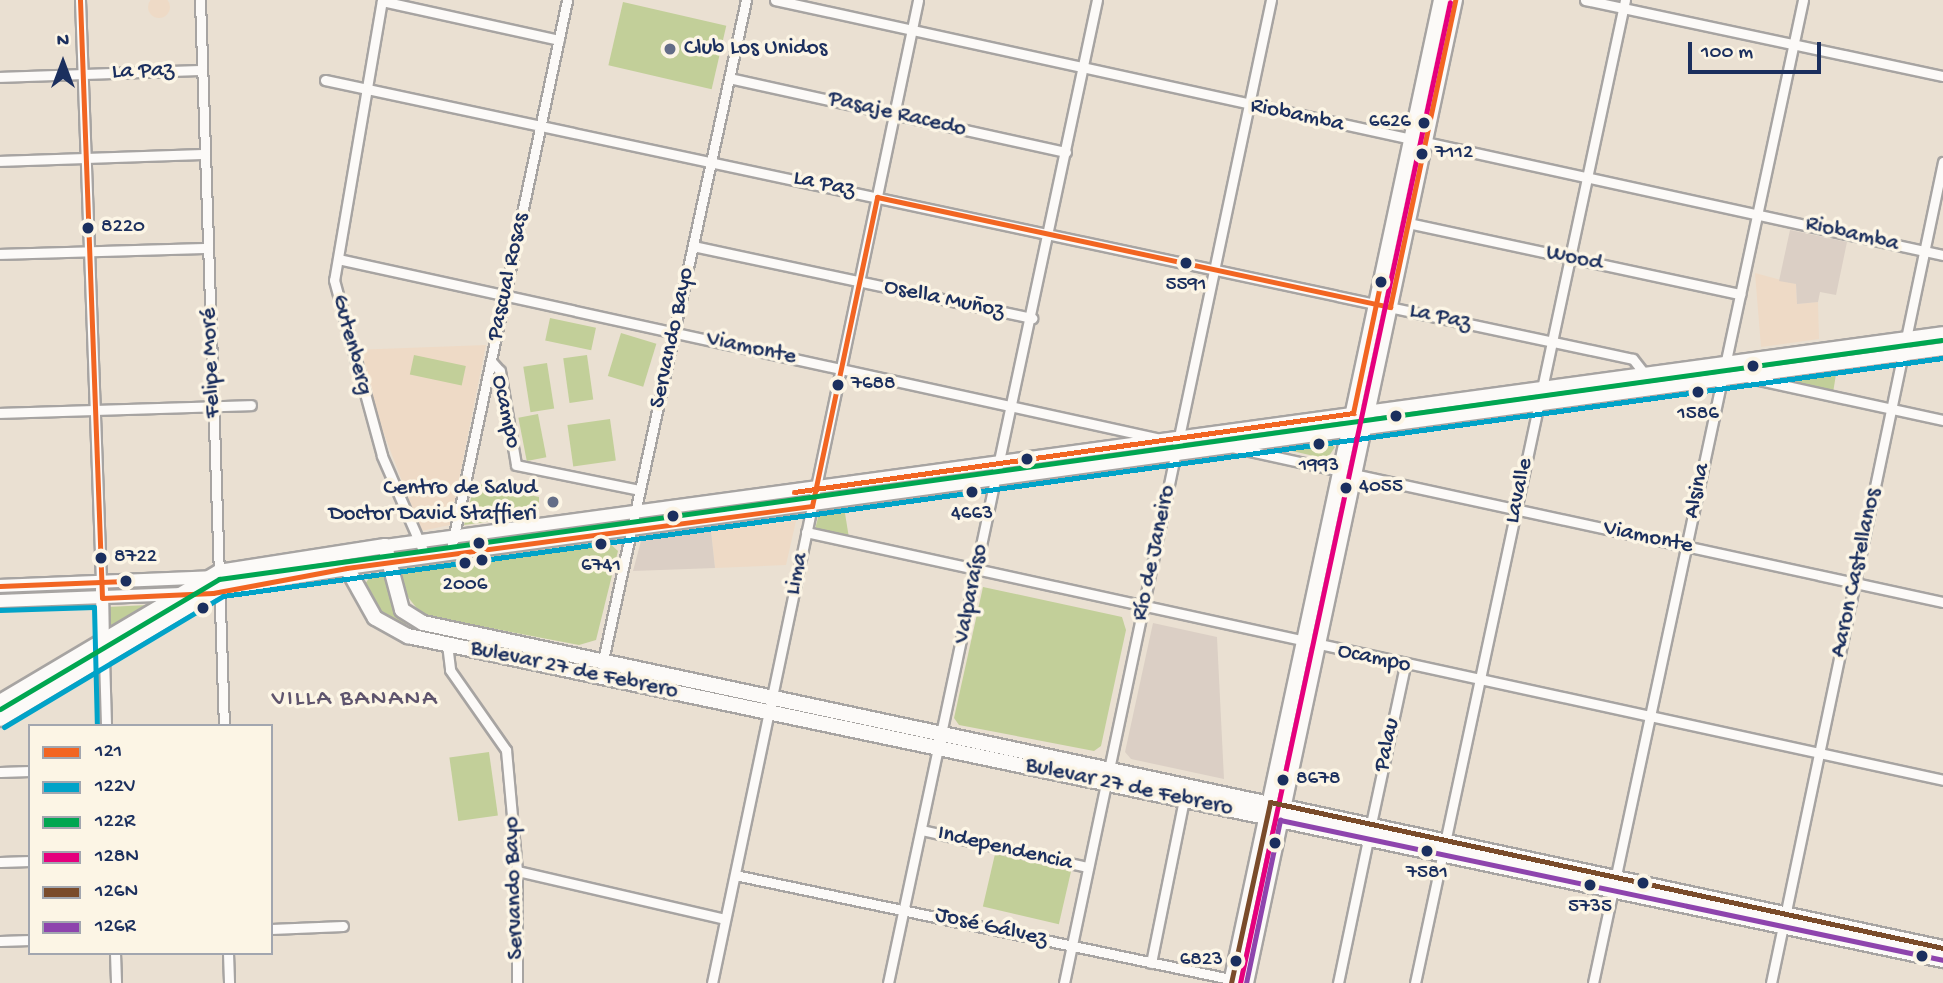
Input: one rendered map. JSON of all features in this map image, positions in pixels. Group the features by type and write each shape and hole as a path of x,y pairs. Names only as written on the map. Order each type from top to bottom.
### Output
{"main road":[{"path":"1383,306 1408,223 1418,141 1441,0"},
{"path":"1240,982 1418,141 1455,0"},
{"path":"0,702 181,594 216,582 385,546 1943,333"},
{"path":"0,586 102,582 216,582 347,568 994,482 1943,349"},
{"name":"Bulevar 27 de Febrero","path":"385,546 396,596 411,618 1371,824 1443,847 1614,884 1785,920 1943,948"},
{"name":"Bulevar 27 de Febrero","path":"347,568 375,618 391,630 600,677 1368,839 1443,847"},
{"path":"102,582 104,657"},
{"path":"0,719 104,657 216,582"},
{"path":"0,601 181,594"},
{"name":"Bulevar 27 de Febrero","path":"1785,920 1943,960"}],"street":[{"path":"80,0 102,582"},
{"name":"Felipe Moré","path":"200,0 214,406 216,582 224,724"},
{"path":"382,0 559,40"},
{"name":"Gutenberg","path":"382,0 381,30 334,280 345,336 382,456 426,557"},
{"name":"Pascual Rosas","path":"450,554 567,0"},
{"name":"Servando Bayo","path":"600,677 746,0"},
{"name":"Riobamba","path":"775,0 1249,106 1587,176 1943,255"},
{"name":"Lima","path":"712,983 918,0"},
{"name":"Valparaíso","path":"888,983 944,732 994,482 1013,407 1097,0"},
{"name":"Río de Janeiro","path":"1064,983 1271,0"},
{"path":"1586,0 1624,4 1943,76"},
{"name":"Alsina","path":"1593,983 1802,0"},
{"name":"Lavalle","path":"1415,983 1624,4"},
{"name":"La Paz","path":"0,77 202,71"},
{"name":"Pasaje Racedo","path":"729,78 1066,152"},
{"name":"La Paz","path":"325,80 1633,359 1644,373"},
{"path":"0,161 205,154"},
{"name":"Aaron Castellanos","path":"1771,983 1943,162"},
{"name":"Wood","path":"1408,223 1740,294"},
{"name":"Osella Muñoz","path":"693,246 1032,318"},
{"path":"0,254 208,248"},
{"name":"Viamonte","path":"338,259 1164,439"},
{"name":"Ocampo","path":"491,361 500,371 516,464 640,490"},
{"path":"1742,376 1943,420"},
{"path":"0,413 251,405"},
{"name":"Viamonte","path":"1234,448 1943,602"},
{"name":"Ocampo","path":"807,532 1310,646 1943,780"},
{"name":"Servando Bayo","path":"447,644 450,670 506,750 517,871 517,983"},
{"path":"104,657 106,724"},
{"name":"Palau","path":"1371,824 1405,666"},
{"path":"0,772 28,771"},
{"path":"1151,963 1184,800"},
{"name":"Independencia","path":"922,830 1088,867"},
{"path":"1338,983 1368,839"},
{"path":"0,862 28,861"},
{"path":"517,871 726,919"},
{"name":"José Gálvez","path":"735,875 904,908 1240,982"},
{"path":"273,929 343,926"},
{"path":"0,941 28,940"},
{"path":"115,955 116,983"},
{"path":"228,955 229,983"}],"shaded area":[{"path":"151,-1 167,-1 167,15 159,18 151,15 148,7"},
{"path":"1790,230 1847,242 1836,295 1820,292 1818,302 1797,304 1796,284 1779,281"},
{"path":"1755,273 1796,284 1797,304 1818,302 1819,339 1761,347"},
{"path":"486,345 450,525 421,531 352,350"},
{"path":"796,521 786,565 715,568 711,531"},
{"path":"711,531 715,568 633,571 641,541"},
{"path":"1153,623 1217,637 1224,779 1131,759 1125,752"}],"green space":[{"name":"Club Los Unidos","path":"623,2 726,26 712,89 608,65"},
{"path":"550,318 596,328 591,350 545,340"},
{"path":"621,333 656,344 643,387 608,376"},
{"path":"414,355 466,366 462,386 410,375"},
{"path":"587,355 593,400 569,403 563,358"},
{"path":"547,363 554,408 530,412 523,367"},
{"path":"1837,368 1833,393 1768,378"},
{"path":"538,414 546,457 527,461 518,418"},
{"path":"610,419 616,461 573,467 567,425"},
{"path":"1327,442 1335,447 1327,459 1279,448"},
{"path":"475,483 539,497 539,515 464,525"},
{"path":"844,507 849,538 815,529 820,510"},
{"path":"607,541 618,551 596,640 579,645 422,615 404,592 399,569"},
{"path":"374,571 386,579 393,609 407,623 403,631 380,616 367,596 365,584"},
{"path":"983,587 1122,617 1126,630 1101,746 1094,751 959,725 954,718"},
{"path":"108,607 149,607 107,631"},
{"path":"489,752 498,815 458,821 449,758"},
{"path":"995,854 1071,872 1059,924 983,907"}],"transit line":[{"name":"121","path":"80,0 102,598 213,593 347,568 812,506 877,197 1390,307 1455,0"},
{"name":"128N","path":"1240,983 1450,2"},
{"name":"121","path":"794,492 1353,413 1381,280"},
{"name":"122R","path":"0,709 219,579 1942,340"},
{"name":"122V","path":"4,727 223,596 1943,358"},
{"name":"121","path":"0,586 126,581"},
{"name":"122V","path":"0,610 94,607 97,724"},
{"name":"126N","path":"1231,983 1270,802 1943,948"},
{"name":"126R","path":"1246,983 1280,820 1943,960"}],"place":[{"name":"Club Los Unidos","path":"670,49"},
{"name":"6626","path":"1424,123"},
{"name":"7112","path":"1422,154"},
{"name":"8220","path":"88,228"},
{"name":"5591","path":"1186,263"},
{"name":"7688","path":"838,385"},
{"name":"1586","path":"1698,392"},
{"name":"1993","path":"1319,444"},
{"name":"4055","path":"1346,488"},
{"name":"4663","path":"972,492"},
{"name":"Centro de Salud Doctor David Staffieri","path":"553,502"},
{"name":"6741","path":"601,544"},
{"name":"8722","path":"101,558"},
{"name":"2006","path":"465,563"},
{"name":"8678","path":"1283,780"},
{"name":"7581","path":"1427,851"},
{"name":"5735","path":"1590,885"},
{"name":"6823","path":"1236,961"}],"district":[{"name":"VILLA BANANA","path":"355,700"}]}
